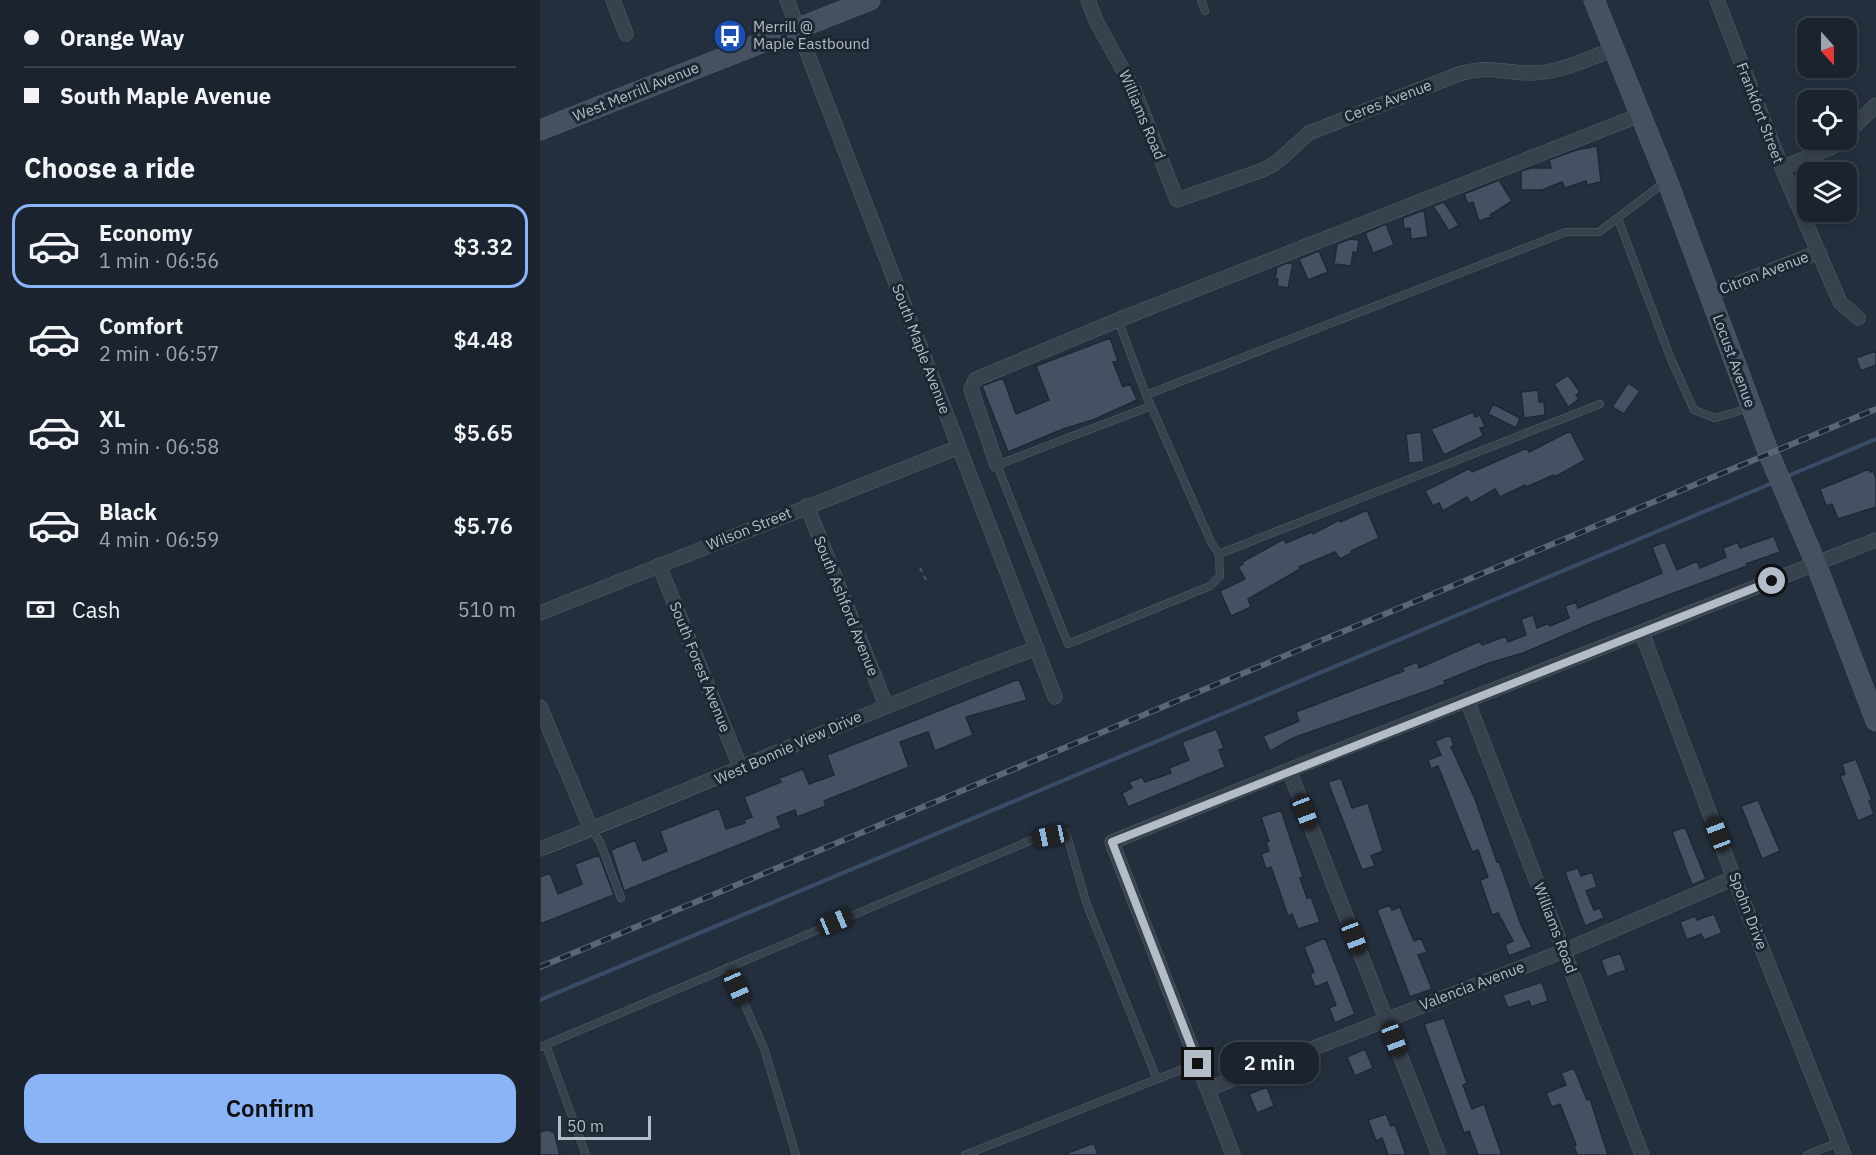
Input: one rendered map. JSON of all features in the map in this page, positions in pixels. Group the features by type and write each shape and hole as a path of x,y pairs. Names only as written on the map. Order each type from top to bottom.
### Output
{"street":[{"path":"613,0 626,34"},
{"name":"South Maple Avenue","path":"787,0 1055,697"},
{"name":"West Merrill Avenue","path":"540,130 870,0"},
{"name":"Williams Road","path":"1088,0 1096,21 1134,90 1177,200"},
{"name":"Locust Avenue","path":"1594,0 1667,180 1752,407 1816,564 1876,721"},
{"name":"Frankfort Street","path":"1717,0 1782,168 1840,302 1858,318"},
{"name":"Ceres Avenue","path":"1177,200 1263,170 1277,162 1309,134 1459,74 1480,68 1528,73 1554,71 1614,49"},
{"path":"1857,123 1876,105"},
{"path":"997,465 972,393 975,380 1118,320 1640,116"},
{"path":"1782,168 1825,150"},
{"name":"Citron Avenue","path":"1710,294 1819,252"},
{"name":"Wilson Street","path":"540,613 959,447"},
{"name":"South Ashford Avenue","path":"807,506 886,705"},
{"path":"1233,1155 1112,842 1289,770 1876,540"},
{"name":"South Forest Avenue","path":"659,565 741,769"},
{"name":"Spohn Drive","path":"1642,633 1734,878 1841,1149"},
{"name":"West Bonnie View Drive","path":"540,849 741,769 886,705 1037,648"},
{"name":"Williams Road","path":"1467,700 1642,1155"},
{"path":"540,707 591,829"},
{"path":"1289,770 1439,1155"},
{"name":"Valencia Avenue","path":"1208,1089 1564,951 1734,878"}],"lane":[{"path":"1201,0 1205,11"},
{"path":"1146,395 1566,232 1599,232 1667,180"},
{"path":"1618,219 1671,359 1694,410 1715,418 1752,407"},
{"path":"1118,320 1146,395 1151,406 1210,542 1219,554 1220,576 1210,586 1068,644 997,465 1151,406"},
{"path":"1219,554 1600,404"},
{"path":"591,829 600,842 621,898"},
{"path":"586,1155 543,1046 1034,839 1066,832 1087,905 1157,1079"},
{"path":"728,967 764,1048 796,1155"},
{"path":"965,1155 1198,1064"},
{"path":"1807,1155 1841,1149"}],"path":[{"path":"920,568 927,582"}],"building":[{"path":"1597,146 1601,182 1587,185 1586,181 1565,188 1562,182 1542,190 1521,190 1521,171 1531,168 1551,168 1549,160 1576,150"},
{"path":"1499,180 1512,201 1490,215 1491,217 1479,221 1473,202 1468,204 1464,194"},
{"path":"1444,202 1459,225 1449,231 1433,206"},
{"path":"1424,210 1428,237 1411,239 1410,228 1404,229 1403,218"},
{"path":"1386,224 1394,245 1373,253 1365,233"},
{"path":"1350,239 1359,240 1357,253 1353,252 1351,266 1334,264 1337,244"},
{"path":"1319,251 1328,272 1308,280 1299,259"},
{"path":"1287,263 1293,264 1288,288 1277,286 1278,279 1275,279 1277,267"},
{"path":"1110,338 1118,361 1113,362 1123,387 1130,384 1137,400 1093,420 1063,429 1008,452 982,386 1003,378 1016,414 1049,400 1036,366"},
{"path":"1876,351 1876,365 1861,371 1856,358"},
{"path":"1568,375 1580,392 1576,395 1579,399 1568,407 1554,384"},
{"path":"1628,383 1640,391 1624,414 1612,407"},
{"path":"1538,390 1539,402 1544,402 1545,415 1524,418 1521,392"},
{"path":"1493,404 1520,418 1516,428 1488,414"},
{"path":"1473,412 1475,417 1480,415 1485,427 1480,428 1483,436 1444,455 1431,429"},
{"path":"1570,431 1585,460 1555,477 1554,475 1526,487 1525,485 1500,497 1495,489 1471,503 1467,497 1443,511 1439,503 1433,506 1425,491 1470,468 1472,472 1527,448 1529,452"},
{"path":"1421,432 1424,462 1409,463 1406,434"},
{"path":"1869,469 1870,472 1873,471 1876,478 1876,507 1838,519 1832,504 1826,506 1820,489"},
{"path":"1367,510 1379,538 1351,551 1352,553 1340,559 1335,552 1299,567 1300,569 1248,599 1251,607 1231,616 1220,591 1245,579 1238,567 1243,564 1242,562 1284,539 1286,543 1312,532 1313,534 1339,520 1340,522"},
{"path":"1774,536 1780,552 1746,564 1747,566 1593,623 1523,653 1489,663 1444,681 1445,684 1435,688 1293,738 1270,751 1263,736 1299,721 1296,712 1404,671 1402,668 1417,662 1419,668 1480,641 1482,645 1506,636 1508,642 1526,635 1521,619 1533,615 1537,628 1549,623 1550,626 1569,618 1565,606 1576,602 1578,608 1662,573 1652,547 1665,542 1677,570 1697,561 1700,568 1726,557 1723,548 1738,542 1740,548"},
{"path":"1019,679 1027,700 966,717 973,735 935,751 928,732 900,742 909,767 824,801 826,806 797,817 795,810 777,817 781,828 624,891 611,850 635,840 643,861 667,851 660,831 719,808 726,829 745,823 744,820 752,817 744,797 781,782 779,778 803,769 809,784 834,775 827,755"},
{"path":"1216,729 1224,748 1219,750 1225,767 1128,807 1122,793 1132,788 1129,782 1142,777 1145,782 1171,773 1169,768 1189,760 1182,742"},
{"path":"1450,735 1454,746 1451,747 1475,799 1521,925 1532,947 1509,956 1505,945 1513,941 1498,913 1492,915 1480,880 1488,877 1478,850 1472,852 1438,766 1431,769 1428,760 1441,755 1435,741"},
{"path":"1856,759 1872,800 1869,801 1874,814 1858,821 1840,776 1845,774 1842,764"},
{"path":"1341,778 1352,808 1368,803 1383,851 1371,856 1375,866 1362,870 1328,782"},
{"path":"1758,800 1780,851 1762,859 1741,806"},
{"path":"1281,810 1303,877 1300,878 1307,898 1311,897 1320,922 1298,929 1292,914 1288,916 1271,867 1266,869 1261,854 1269,851 1266,842 1269,841 1261,817"},
{"path":"1685,827 1706,879 1692,885 1672,832"},
{"path":"599,855 614,895 540,924 540,877 550,873 558,894 582,884 575,864"},
{"path":"1578,868 1581,876 1592,872 1597,887 1586,891 1594,910 1600,908 1604,918 1585,926 1565,872"},
{"path":"1390,905 1392,910 1400,907 1414,941 1421,938 1427,952 1418,955 1432,989 1410,997 1377,910"},
{"path":"1714,914 1722,933 1704,940 1701,934 1687,940 1680,922 1695,916 1697,920"},
{"path":"1325,938 1355,1014 1335,1023 1329,1008 1336,1005 1327,982 1315,987 1310,974 1314,972 1304,947"},
{"path":"1620,953 1626,970 1607,977 1601,960"},
{"path":"1542,982 1548,1001 1531,1007 1529,1001 1508,1008 1503,995"},
{"path":"1444,1018 1467,1083 1463,1085 1472,1109 1484,1104 1502,1155 1478,1155 1469,1131 1464,1133 1424,1024"},
{"path":"1365,1049 1373,1068 1355,1076 1347,1057"},
{"path":"1574,1068 1587,1100 1590,1099 1608,1155 1577,1155 1574,1146 1576,1145 1560,1104 1552,1107 1546,1093 1566,1085 1561,1073"},
{"path":"1267,1087 1274,1106 1257,1113 1249,1094"},
{"path":"1386,1114 1391,1126 1395,1125 1406,1155 1388,1155 1382,1138 1376,1141 1368,1120"},
{"path":"547,1130 554,1132 560,1155 540,1155 540,1132"},
{"path":"1094,1143 1098,1155 1065,1155 1065,1154"}],"waterway":[{"path":"1790,475 1876,439"},
{"path":"540,1000 1770,484"}],"railway":[{"path":"540,967 1876,409"}],"place":[{"name":"Merrill @ Maple Eastbound","path":"730,36"}],"route":[{"path":"1198,1064 1112,842 1289,770 1772,581"}]}
